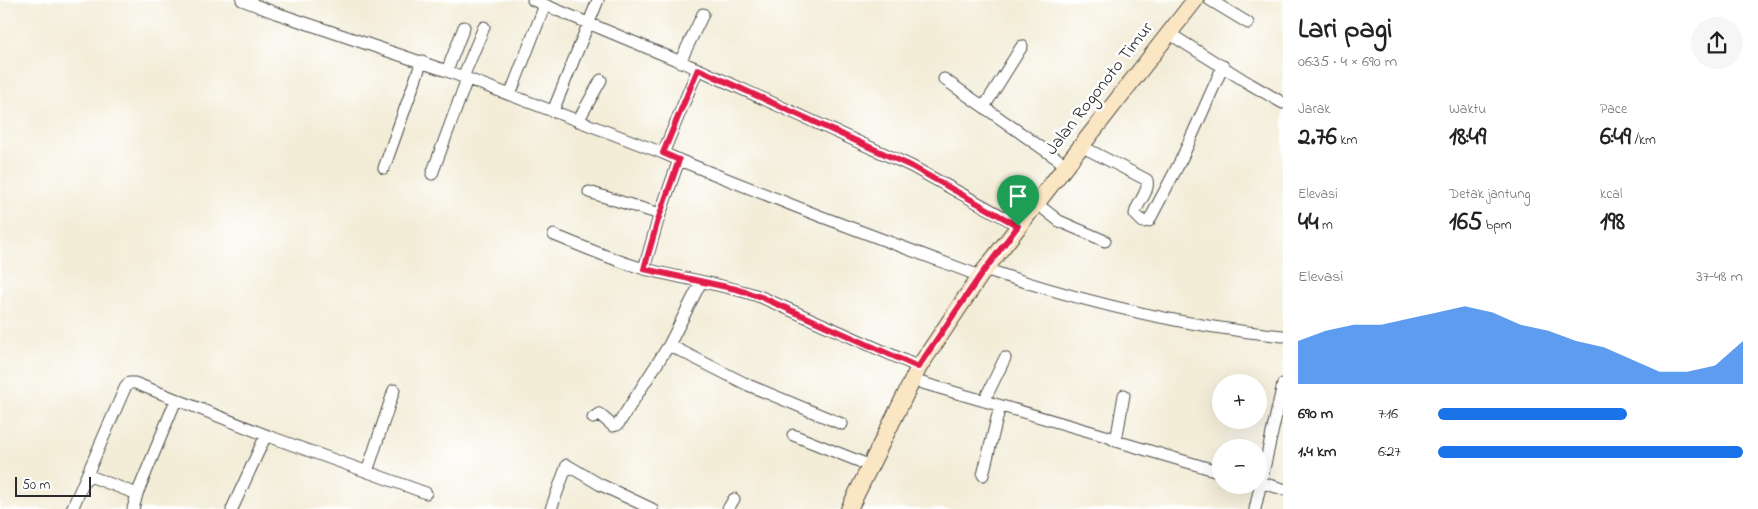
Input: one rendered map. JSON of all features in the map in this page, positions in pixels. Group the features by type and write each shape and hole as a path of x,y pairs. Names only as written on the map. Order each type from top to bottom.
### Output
{"street":[{"path":"242,0 447,71 663,153 818,215 982,273 1147,315 1209,327 1283,336"},
{"path":"532,0 698,69 911,166 1018,226"},
{"path":"553,112 598,0"},
{"name":"Jalan Rogonoto Timur","path":"849,509 915,374 982,273 1195,0"},
{"path":"1210,0 1248,23"},
{"path":"510,95 545,5"},
{"path":"680,62 703,14"},
{"path":"447,71 464,27"},
{"path":"432,174 484,27"},
{"path":"1170,34 1283,103"},
{"path":"984,107 1022,46"},
{"path":"384,168 422,62"},
{"path":"1081,146 1148,180 1147,188 1136,207 1136,214 1143,222 1149,221 1182,158 1223,66"},
{"path":"663,153 698,69"},
{"path":"944,79 1066,165"},
{"path":"578,121 601,80"},
{"path":"644,269 660,214 679,160"},
{"path":"589,192 660,214"},
{"path":"1036,203 1059,222 1105,241"},
{"path":"554,235 644,269 736,289 761,297 915,374 984,401 1212,469"},
{"path":"593,418 599,414 613,426 617,425 669,345 701,282"},
{"path":"669,345 748,385 842,424"},
{"path":"984,401 1005,358"},
{"path":"72,509 124,388 129,383 135,383 266,435 426,493"},
{"path":"1267,458 1280,414 1283,384"},
{"path":"367,472 394,390"},
{"path":"1116,441 1124,395"},
{"path":"133,509 137,494 176,400"},
{"path":"983,475 1000,406"},
{"path":"232,509 266,435"},
{"path":"793,435 871,466"},
{"path":"551,509 566,465 599,484 652,509"},
{"path":"87,474 137,494"},
{"path":"1267,484 1283,489"},
{"path":"1255,509 1258,494"}],"route":[{"path":"698,69 911,166 1018,226 980,276 918,367 818,321 743,290 644,269 658,220 679,160 663,153 698,69"}]}
